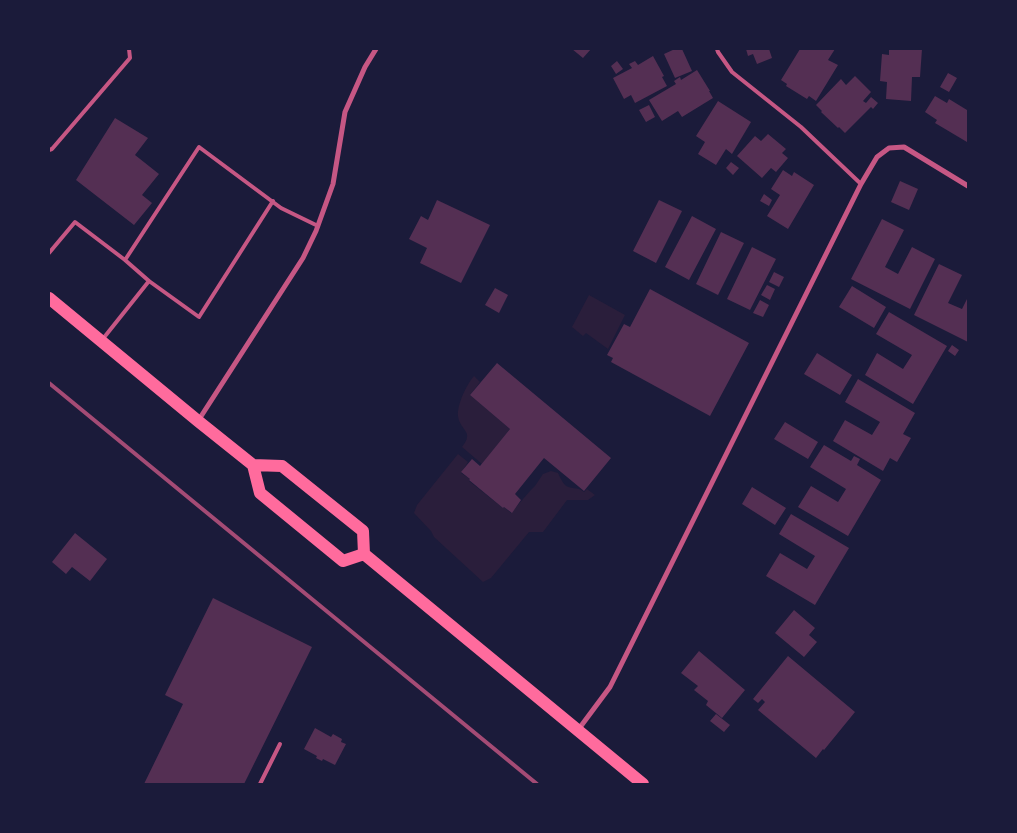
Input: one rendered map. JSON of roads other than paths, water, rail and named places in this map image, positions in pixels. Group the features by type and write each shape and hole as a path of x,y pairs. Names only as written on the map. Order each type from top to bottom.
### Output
{"main road":[{"path":"49,298 253,464 282,466 363,531 364,554 643,784"},
{"path":"253,464 260,493 343,561 364,554"}],"street":[{"path":"198,421 303,258 318,226 332,184 345,112 365,67 376,49"},
{"path":"578,731 610,687 861,184 877,157 889,148 904,147 968,186"}],"lane":[{"path":"49,150 52,149 130,58 129,49"},
{"path":"717,49 732,72 801,127 861,184"},
{"path":"125,260 199,147 282,208 318,226"},
{"path":"49,254 75,222 199,317 273,201"},
{"path":"101,341 149,280"},
{"path":"260,784 280,744"}],"railway":[{"path":"49,383 537,784"}]}
